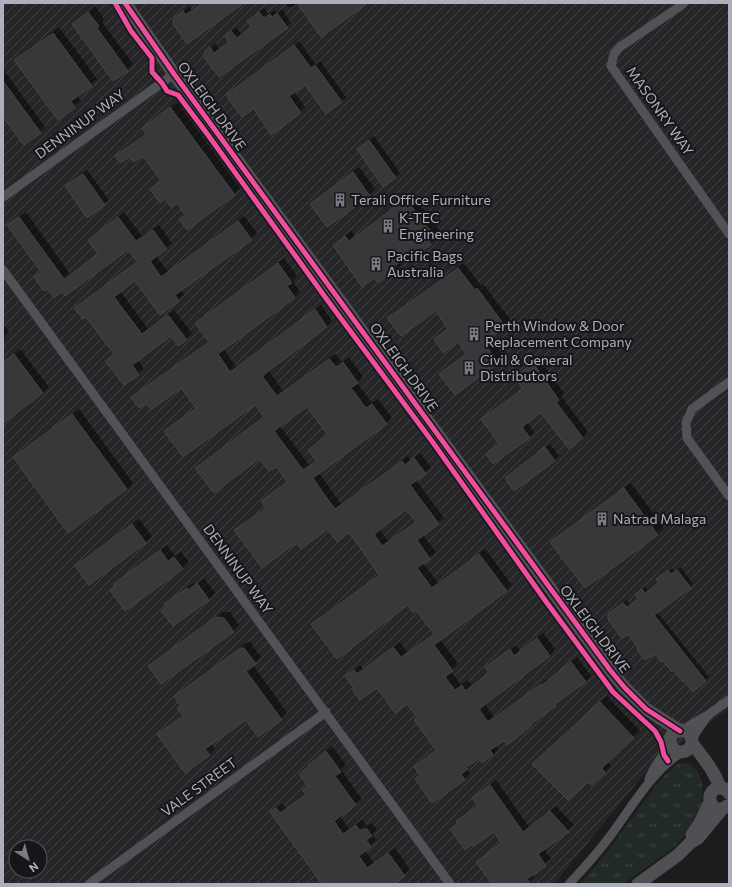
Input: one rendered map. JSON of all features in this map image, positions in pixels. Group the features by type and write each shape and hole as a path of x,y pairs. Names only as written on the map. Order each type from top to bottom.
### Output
{"street":[{"name":"OXLEIGH DRIVE","path":"125,3 174,74 483,495 587,640 625,688 676,736"},
{"name":"MASONRY WAY","path":"684,3 620,47 614,54 611,66 729,234"},
{"name":"DENNINUP WAY","path":"3,197 174,74"},
{"name":"DENNINUP WAY","path":"3,270 450,884"},
{"path":"729,382 692,409 686,423 687,438 729,496"},
{"path":"648,782 653,768 664,755 676,736 729,700"},
{"name":"VALE STREET","path":"89,884 326,712"},
{"path":"569,884 599,851 648,782 668,761 687,747 708,715"},
{"path":"676,736 690,734 687,747"},
{"path":"676,736 676,751 687,747"},
{"path":"687,747 709,765 718,780 720,792 716,808 726,806"},
{"path":"690,843 692,835 720,792"},
{"path":"638,884 678,855 690,843 698,838 726,806"}],"shaded area":[{"path":"3,3 729,3 729,709 654,762 554,884 3,884"}],"green space":[{"path":"679,763 690,764 698,772 702,782 703,802 695,824 673,848 623,884 579,884 594,868 655,787 672,768"}],"building":[{"path":"202,3 244,3 187,44 173,24 174,18 183,11 186,15"},
{"path":"297,3 368,3 321,37"},
{"path":"88,12 99,26 97,28 128,71 113,81 72,24"},
{"path":"259,12 264,18 270,14 272,17 277,13 288,28 219,77 203,56 205,51 210,47 214,53 229,42 225,36 231,31 237,38 251,27 247,21"},
{"path":"53,33 92,86 71,101 75,108 58,120 14,60"},
{"path":"294,45 311,68 315,65 342,102 326,114 305,85 289,96 301,113 271,135 254,109 242,117 227,97 227,94"},
{"path":"3,81 41,133 24,145 3,117"},
{"path":"170,107 235,195 187,230 179,219 185,215 177,203 171,207 165,199 160,203 150,189 161,181 143,156 133,162 130,157 120,163 115,156 146,134 142,128"},
{"path":"369,140 396,178 383,187 357,149"},
{"name":"Terali Office Furniture","path":"353,172 370,196 327,227 310,204"},
{"path":"83,174 105,205 87,218 65,186"},
{"path":"406,199 435,237 429,241 431,245 417,254 414,251 394,267 397,270 378,283 374,278 362,287 333,245 345,236 349,241"},
{"path":"19,217 64,279 98,254 88,240 118,217 136,241 153,230 167,249 150,261 161,277 238,221 252,240 175,295 179,301 160,315 135,281 114,297 142,334 168,315 187,340 178,346 171,336 132,365 139,375 124,385 105,361 114,354 86,317 83,319 74,308 137,262 128,250 65,296 62,292 54,298 48,289 44,291 34,277 41,272 7,225"},
{"path":"278,263 292,283 287,286 295,298 218,354 230,372 315,309 327,327 262,376 277,396 329,359 336,367 343,362 358,383 351,388 366,408 372,404 387,424 313,478 321,490 335,509 402,461 405,465 414,458 426,474 410,485 439,524 417,540 430,559 417,568 432,588 479,554 507,591 434,645 453,671 445,677 455,690 462,685 465,691 489,673 485,667 510,649 514,656 537,638 550,656 479,709 488,722 541,684 542,685 571,662 586,682 555,704 556,706 531,724 532,725 529,728 507,745 504,741 490,750 493,755 482,763 479,759 466,767 468,769 461,774 465,780 434,802 431,802 415,779 420,775 414,767 436,750 414,720 417,717 407,704 395,713 377,688 360,700 345,676 354,670 357,674 393,647 401,657 434,634 416,610 413,613 408,605 337,659 311,624 379,575 359,546 349,533 337,542 328,529 301,549 296,543 262,568 234,530 266,508 261,501 287,482 277,467 269,471 259,459 214,493 195,468 264,417 255,405 183,457 164,431 196,408 181,388 151,410 146,404 139,408 131,397 209,342 195,323","holes":["307,407 328,435 308,450 316,461 303,470 274,431","406,510 416,522 382,546 374,534"]},
{"path":"458,268 475,290 477,288 505,326 483,342 499,363 455,395 439,374 466,354 458,342 443,353 434,339 448,329 436,311 401,336 387,318"},
{"path":"14,354 43,393 3,423 3,362"},
{"path":"533,363 559,400 556,402 583,438 569,449 541,413 522,427 530,438 493,464 486,454 499,444 481,419 523,389 514,377"},
{"path":"72,414 127,489 68,533 13,457"},
{"path":"545,447 555,461 514,491 505,478"},
{"path":"624,488 658,535 585,588 550,542"},
{"path":"132,524 146,543 89,585 75,566"},
{"path":"160,550 168,561 174,557 183,569 125,611 110,590 115,586 113,584"},
{"path":"668,570 671,574 677,570 691,588 654,615 706,681 693,692 674,671 672,672 663,661 661,662 655,654 645,660 628,634 622,639 608,619 608,614 623,603 627,607 638,599 635,594 642,589 645,593 659,584 656,579"},
{"path":"197,583 209,600 173,626 161,611 166,607 164,604"},
{"path":"216,617 224,618 234,632 161,684 148,666"},
{"path":"240,648 244,648 256,664 246,671 282,720 258,737 246,720 205,749 210,755 185,773 157,734 183,716 177,708 181,706 174,696"},
{"path":"600,702 634,738 602,768 605,773 592,785 587,782 568,800 532,764"},
{"path":"326,751 341,772 335,776 356,805 334,821 343,834 356,825 360,831 366,828 372,836 366,840 371,847 359,856 367,868 388,853 405,876 394,884 322,884 270,812 276,808 280,813 306,794 302,790 308,786 299,774"},
{"path":"490,785 523,832 550,811 569,832 538,854 546,866 527,879 530,884 492,884 476,862 501,843 494,832 474,846 473,844 465,850 450,829 458,824 456,821 478,806 472,798"}],"cycle path":[{"path":"115,3 131,31 152,58 152,72 167,91 178,95 208,135 613,692 655,731 661,742 664,755 668,761"},
{"path":"125,3 174,74 610,670 646,709 680,731"}],"place":[{"name":"Terali Office Furniture","path":"340,200"},
{"name":"K-TEC Engineering","path":"388,226"},
{"name":"Pacific Bags Australia","path":"376,264"},
{"name":"Perth Window & Door Replacement Company","path":"474,334"},
{"name":"Civil & General Distributors","path":"469,368"},
{"name":"Natrad Malaga","path":"602,519"}]}
